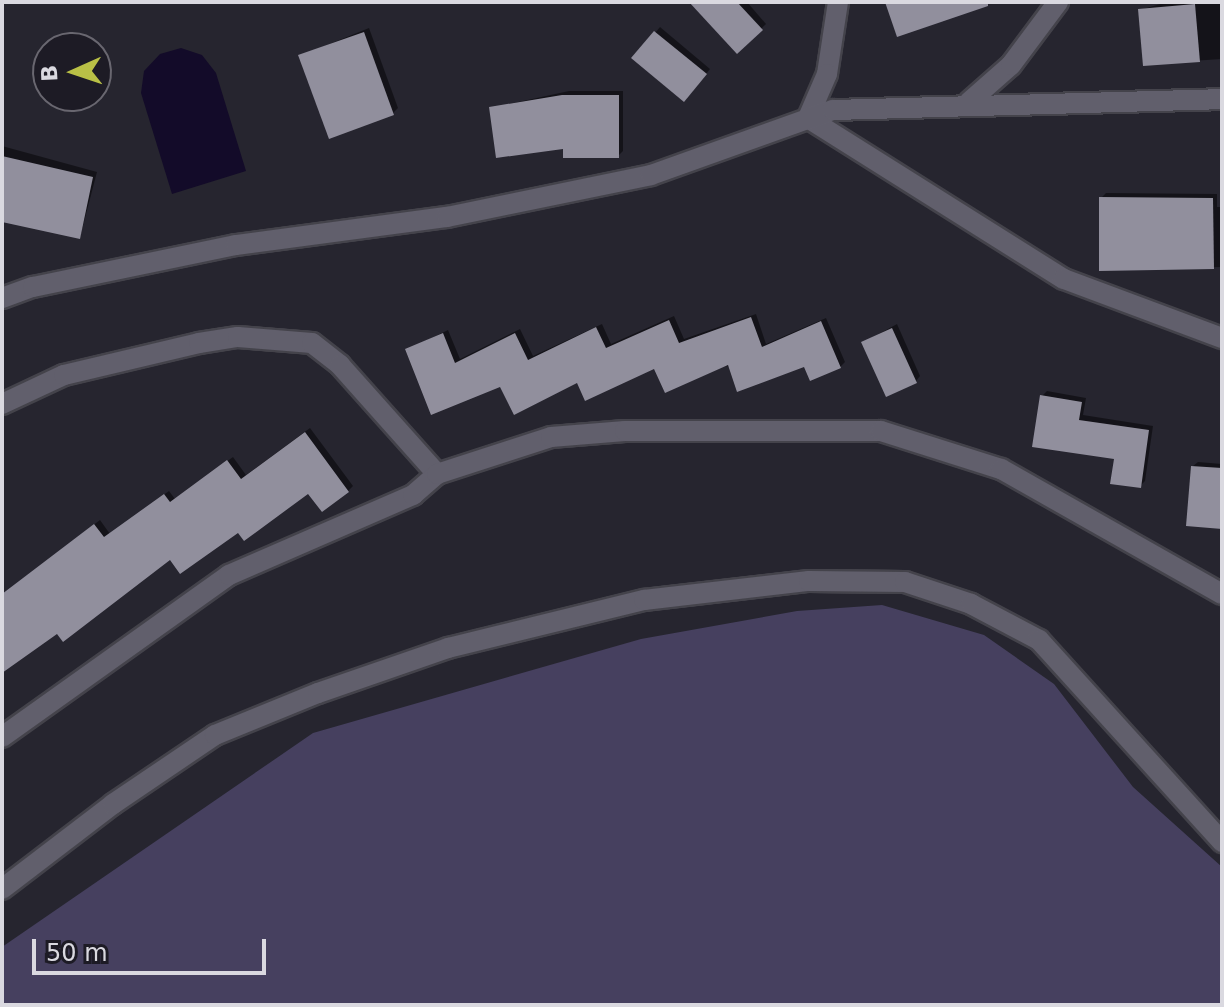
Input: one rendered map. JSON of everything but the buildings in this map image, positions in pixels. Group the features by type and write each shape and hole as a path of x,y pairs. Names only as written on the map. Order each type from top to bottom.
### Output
{"street":[{"path":"808,118 827,74 838,2"},
{"path":"969,102 1027,47 1058,2"},
{"path":"2,298 33,287 236,245 447,217 651,175 808,118 865,106 1222,99"},
{"path":"808,118 1064,279 1222,338"},
{"path":"2,404 64,375 199,343 238,337 312,343 340,365 437,474"},
{"path":"2,737 229,575 413,495 437,474 551,437 625,431 881,431 1001,469 1222,594"},
{"path":"2,889 113,804 215,735 318,693 448,648 644,600 809,581 905,582 971,604 1039,640 1222,842"}],"shaded area":[{"path":"181,48 202,55 216,73 246,171 172,194 141,93 144,71 160,54"},
{"path":"882,605 984,635 1054,684 1133,787 1222,867 1222,1005 2,1005 2,947 313,733 641,639 797,611"}]}
